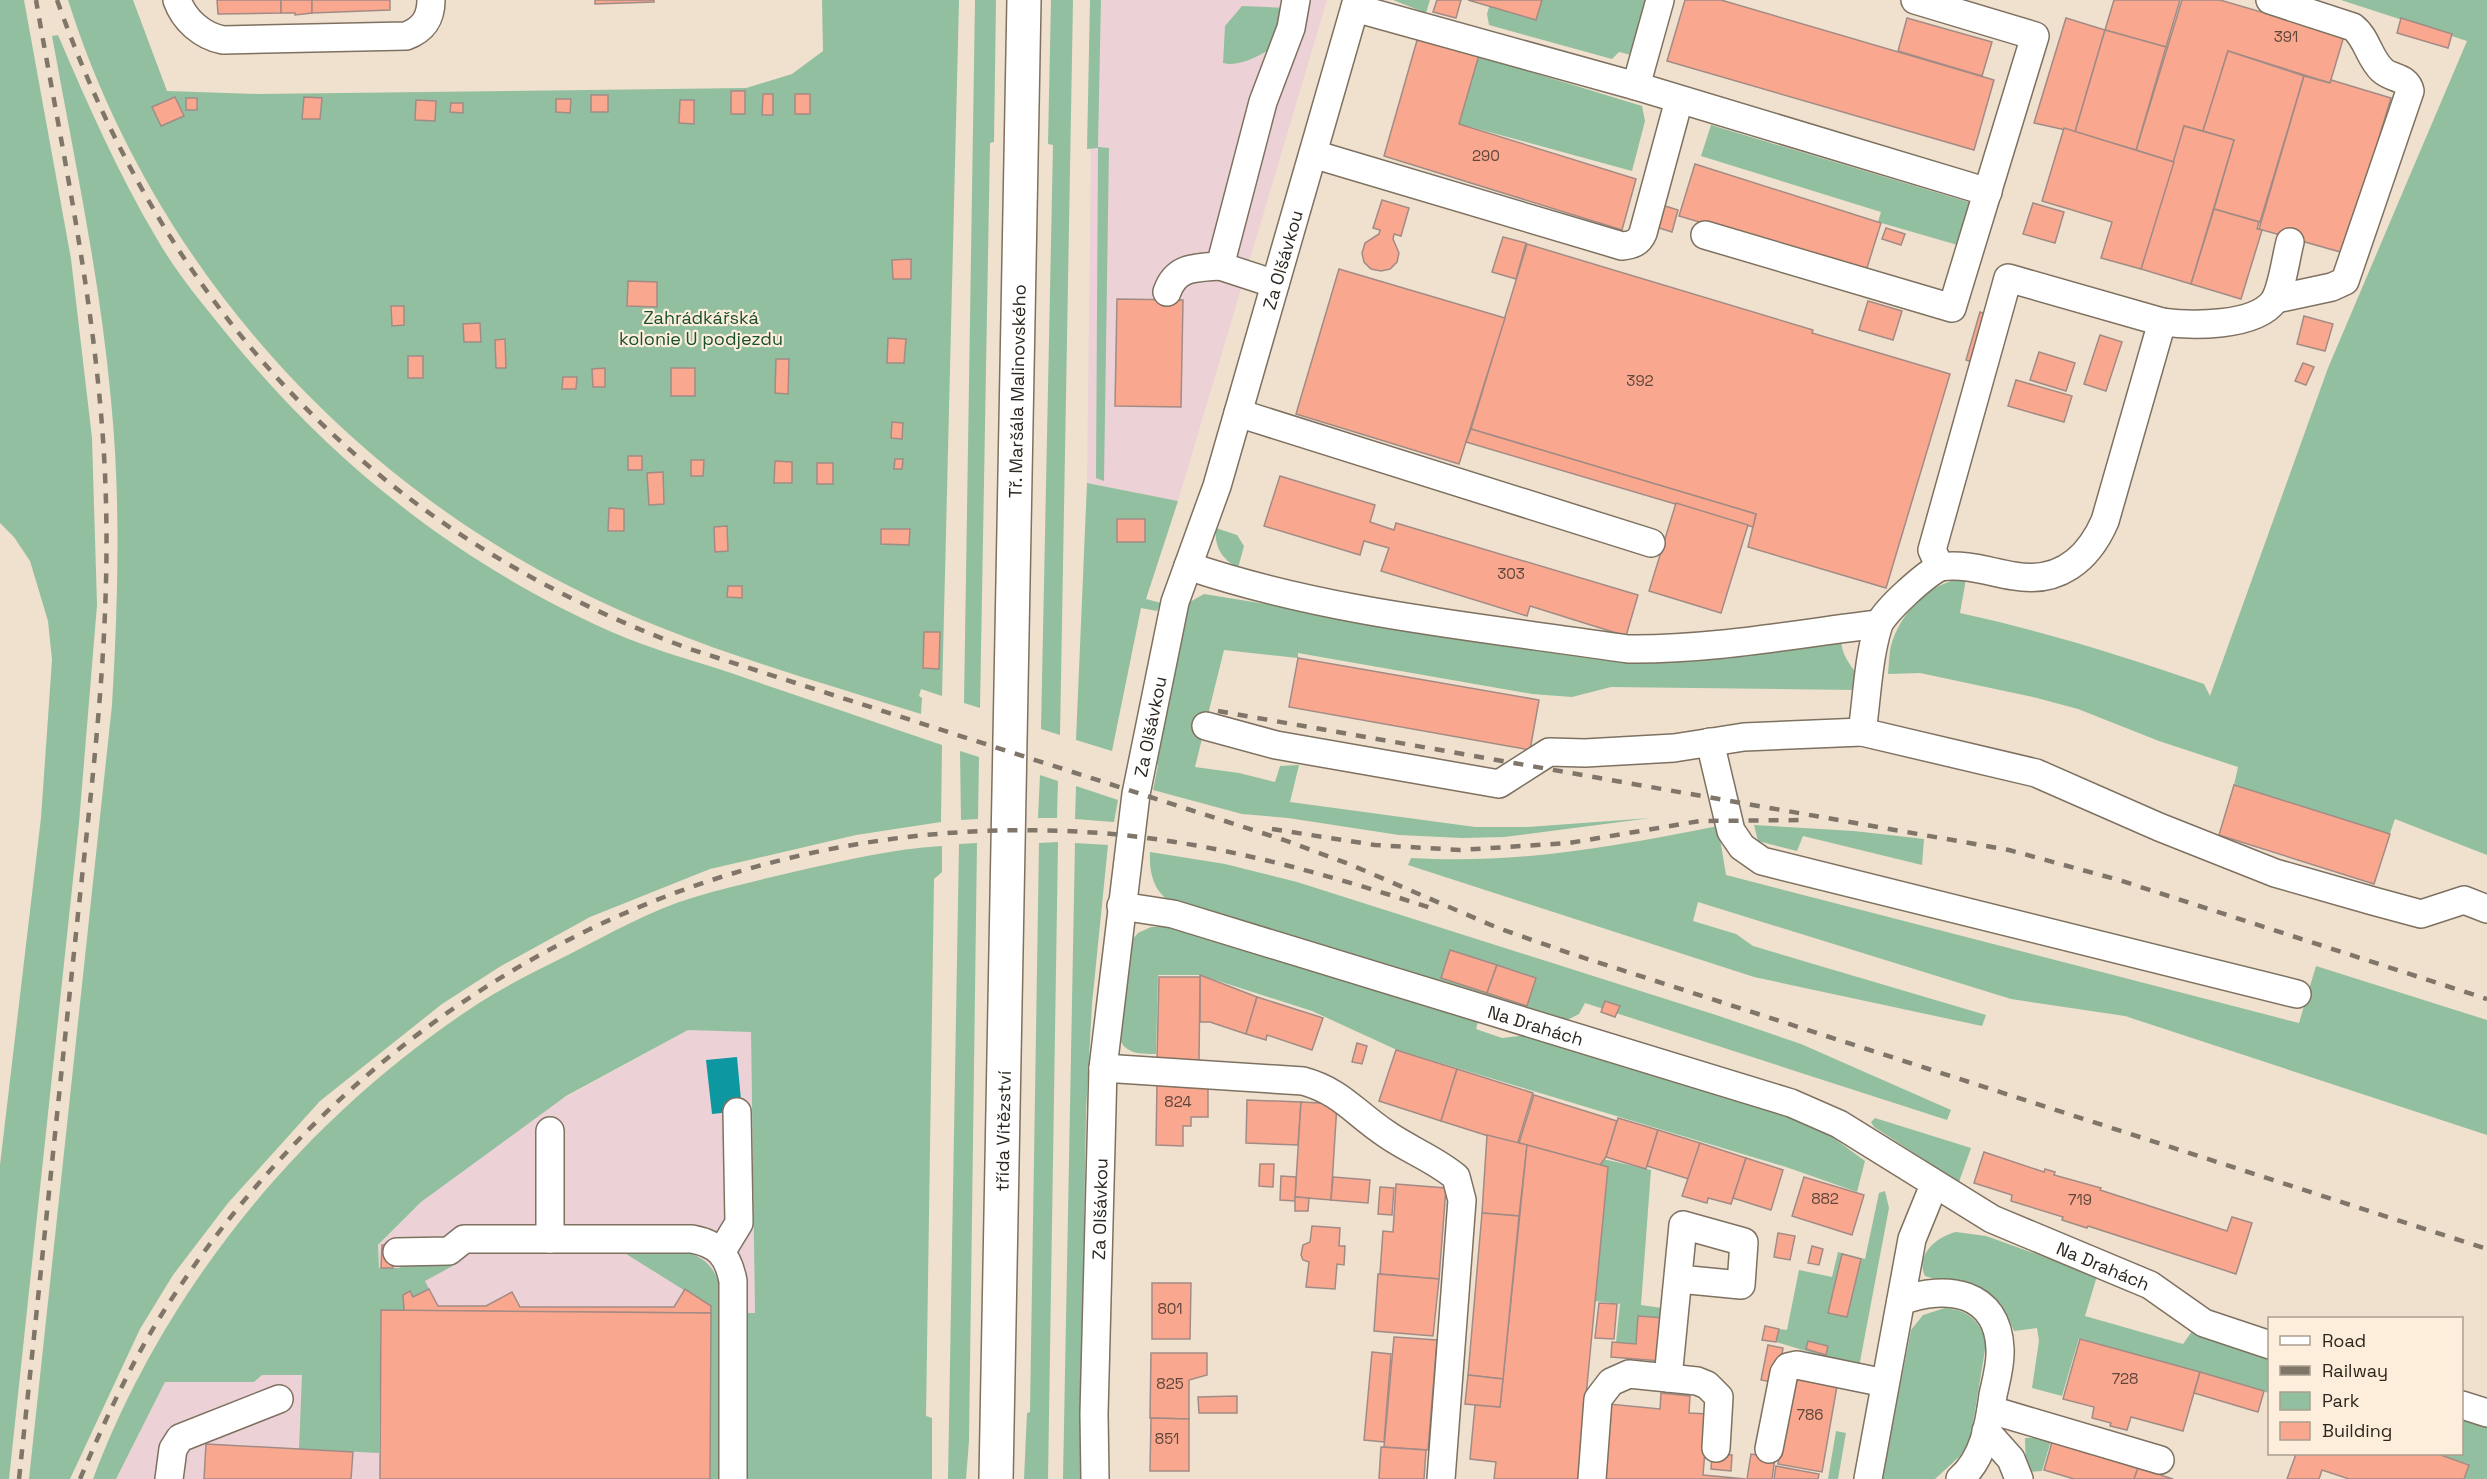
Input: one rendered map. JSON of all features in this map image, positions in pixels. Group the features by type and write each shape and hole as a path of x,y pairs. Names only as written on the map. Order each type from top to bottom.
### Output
{"main road":[{"name":"Tř. Maršála Malinovského","path":"1010,784 1024,0"},
{"name":"třída Vítězství","path":"996,1479 1010,784"}],"street":[{"path":"177,0 192,23 208,36 223,40 406,36 420,28 426,21 430,14 432,0"},
{"path":"1220,266 1263,102 1291,27 1296,0"},
{"path":"1636,86 1660,0"},
{"path":"1705,235 1952,308 2035,36 1915,0"},
{"path":"2270,0 2353,27 2362,36 2380,68 2404,81 2410,91 2345,281 2332,287 2276,299"},
{"path":"1356,4 1988,192"},
{"name":"Za Olšávkou","path":"1095,1479 1094,1414 1103,1068 1121,906 1142,760 1175,602 1217,486 1356,4"},
{"path":"1313,154 1622,246 1629,245 1636,243 1643,233 1679,99"},
{"path":"1940,567 1932,544 2008,278 2162,322 2186,326 2229,321 2269,307 2276,299 2290,242"},
{"path":"1167,292 1172,279 1186,269 1220,266 1275,284"},
{"path":"1862,732 1878,624 1927,573 1940,567 1968,567 2016,577 2034,577 2064,571 2086,554 2105,521 2162,322"},
{"path":"1238,413 1651,543"},
{"path":"1188,566 1236,582 1316,601 1628,649 1672,650 1718,646 1878,624"},
{"path":"1206,726 1276,745 1499,784 1549,752 1629,750 1744,737 1862,732 2036,773 2159,827 2275,873 2352,895 2421,914 2464,900 2487,909"},
{"path":"1710,742 1731,831 1742,847 1762,861 2297,994"},
{"name":"Na Drahách","path":"1121,906 1173,914 1791,1103 1839,1124 1934,1185 2017,1231 2150,1285 2204,1323 2268,1344"},
{"path":"1103,1068 1282,1079 1321,1086 1339,1096 1386,1134 1456,1177 1462,1200 1441,1479"},
{"path":"722,1251 739,1223 737,1112"},
{"path":"550,1131 550,1239"},
{"path":"1868,1479 1912,1239 1934,1185"},
{"path":"397,1252 449,1251 464,1239 692,1239 714,1245 728,1260 733,1281 733,1479"},
{"path":"1668,1378 1679,1279"},
{"path":"1901,1301 1933,1291 1955,1293 1976,1302 1991,1317 2000,1351 1989,1420 1979,1455 1960,1479"},
{"path":"1770,1449 1784,1373 1788,1367 1797,1365 1885,1383"},
{"path":"1592,1479 1598,1399 1603,1389 1621,1376 1629,1374 1697,1381 1715,1391 1720,1405 1716,1448"},
{"path":"169,1479 173,1449 180,1437 279,1399"},
{"path":"2463,1405 2487,1413"},
{"path":"1989,1420 2160,1460"},
{"path":"1989,1420 2011,1459 2019,1479"}],"shaded area":[{"path":"1101,0 1327,0 1178,501 1087,483 1091,149 1098,147"},
{"path":"688,1030 751,1031 755,1313 747,1313 746,1479 116,1479 165,1382 254,1382 262,1375 303,1375 378,1453 381,1310 378,1246 421,1202 548,1107"}],"green space":[{"path":"0,0 24,0 71,259 92,438 97,605 79,823 9,1479 0,1479 0,1165 41,818 52,660 48,621 30,561 14,537 0,523"},
{"name":"Zahrádkářská kolonie U podjezdu","path":"68,0 133,0 167,91 259,94 746,88 792,74 823,51 822,0 959,0 942,696 921,689 919,696 922,698 921,714 742,658 654,625 569,586 483,537 402,479 328,415 260,343 199,265 147,181 103,93","holes":["924,632 940,632 939,669 923,668"]},
{"path":"975,0 996,0 994,142 990,143 980,708 964,703"},
{"path":"1051,0 1073,0 1060,735 1041,729 1053,145 1048,144"},
{"path":"1090,0 1101,0 1098,147 1109,148 1104,481 1096,478 1098,148 1087,149"},
{"path":"1393,0 1430,0 1426,13"},
{"path":"1491,0 1647,0 1631,55 1619,52 1612,59 1489,25 1487,14"},
{"path":"2341,0 2487,0 2487,855 2395,819 2389,836 2234,785 2238,767 2159,741 2078,709 1920,673 1888,674 1889,656 1895,634 1909,611 1919,600 1941,585 1966,579 1960,613 2053,636 2144,664 2204,684 2210,696 2328,368 2467,41"},
{"path":"1242,6 1287,8 1269,50 1235,64 1223,63 1225,26"},
{"path":"58,35 116,164 173,265 211,315 272,387 362,474 410,513 461,549 569,612 639,643 942,745 941,822 856,835 710,869 590,917 501,966 442,1004 320,1101 228,1203 173,1275 140,1329 70,1479 29,1479 112,705 117,591 116,476 111,400 86,218 52,36"},
{"path":"1475,55 1642,106 1645,121 1632,171 1456,123"},
{"path":"1711,125 1975,204 1961,246 1878,222 1881,212 1701,156"},
{"path":"1087,483 1178,501 1146,599 1161,603 1157,611 1141,608 1112,751 1076,740"},
{"path":"1216,528 1237,535 1244,546 1238,568 1220,552 1216,541"},
{"path":"1204,594 1466,636 1842,636 1843,651 1857,674 1855,690 1611,687 1572,697 1532,694 1298,653 1298,658 1224,650 1195,767 1239,773 1275,782 1280,766 1299,765 1290,802 1475,827 1528,827 1651,818 1504,837 1462,838 1399,835 1288,818 1242,814 1153,790 1158,765 1154,763 1188,603"},
{"path":"960,751 979,757 978,819 961,820"},
{"path":"1040,775 1058,781 1057,818 1038,818"},
{"path":"1076,786 1118,800 1114,822 1075,819"},
{"path":"1754,825 1854,831 1924,839 1922,865 1803,836 1797,851 1758,841"},
{"path":"1718,826 1726,875 2299,1023 2316,966 2487,1020 2487,1135 2125,1016 2011,999 1698,902 1693,921 1736,934 1753,946 1986,1015 1982,1026 1754,977 1408,865 1411,858 1490,858 1566,852"},
{"path":"1058,842 1048,1479 1024,1479 1027,1413 1030,1412 1039,843"},
{"path":"977,843 969,1441 966,1479 948,1479 959,844"},
{"path":"1075,843 1108,845 1092,1004 1086,1111 1080,1479 1063,1479"},
{"path":"942,846 942,872 934,879 926,1416 932,1418 932,1479 746,1479 747,1313 755,1313 751,1032 688,1030 566,1096 421,1202 378,1245 379,1268 399,1268 416,1258 458,1258 458,1263 425,1281 429,1289 413,1297 410,1291 403,1295 404,1310 381,1311 379,1453 299,1449 302,1375 262,1375 254,1382 165,1382 116,1479 93,1479 123,1407 160,1339 202,1273 248,1211 300,1152 356,1098 416,1048 479,1003 512,984 630,923 679,902 731,887 848,860"},
{"path":"1150,852 1225,864 1297,882 1716,1015 1801,1044 1951,1110 1947,1120 1585,1003 1579,1014 1567,1020 1170,901 1164,897 1153,880"},
{"path":"1151,927 1170,927 1479,1018 1476,1029 1502,1038 1529,1035 1767,1107 1824,1131 1865,1161 1857,1192 1786,1167 1397,1050 1312,1011 1200,975 1158,975 1156,1054 1133,1052 1124,1046 1119,1035 1131,941 1138,933"},
{"path":"1875,1118 1971,1148 1959,1182 1874,1127 1871,1122"},
{"path":"1603,1159 1651,1170 1641,1305 1662,1308 1661,1318 1638,1316 1636,1344 1616,1342 1620,1304 1595,1301 1608,1167 1599,1166"},
{"path":"1885,1191 1889,1208 1859,1367 1776,1342 1779,1329 1787,1330 1799,1270 1832,1277 1838,1252 1865,1259 1879,1193"},
{"path":"1956,1232 1986,1236 2097,1276 2085,1316 2183,1344 2195,1327 2268,1352 2268,1393 2079,1338 2062,1396 2032,1388 2039,1341 2037,1328 2014,1331 2000,1304 1978,1286 1958,1280 1925,1276 1923,1261 1925,1254 1941,1238"},
{"path":"671,1248 688,1252 702,1259 712,1269 720,1286 719,1479 710,1479 711,1307 623,1252"},
{"path":"1945,1308 1960,1311 1972,1318 1981,1329 1986,1344 1970,1441 1960,1456 1935,1479 1882,1479 1911,1330 1923,1315"},
{"path":"2463,1417 2487,1425 2487,1479 2464,1479 2469,1464 2441,1455 2463,1455"},
{"path":"1836,1431 1846,1433 1838,1479 1828,1479"},
{"path":"2052,1437 2042,1471 2026,1472 2025,1438"}],"water":[{"path":"737,1057 741,1100 731,1112 712,1114 706,1060"}],"building":[{"path":"217,0 281,0 281,13 218,14"},
{"path":"281,0 312,0 312,13 295,15 295,13 281,13"},
{"path":"312,0 390,0 390,10 312,13"},
{"path":"595,0 654,0 654,2 595,4"},
{"path":"1437,0 1461,0 1456,18 1433,12"},
{"path":"1468,0 1542,0 1536,20"},
{"path":"1685,0 1721,0 1994,80 1974,150 1667,61"},
{"path":"2114,0 2180,0 2166,47 2105,30"},
{"path":"2182,0 2220,0 2344,36 2330,83 2228,51 2203,131 2184,126 2174,162 2136,150"},
{"path":"1907,18 1992,42 1982,76 1898,51"},
{"path":"2066,18 2105,30 2075,132 2034,123"},
{"path":"2401,18 2452,34 2448,48 2397,33"},
{"path":"2105,30 2166,47 2136,150 2075,132"},
{"path":"1418,37 1479,55 1459,124 1636,179 1622,230 1384,156"},
{"path":"2228,51 2304,76 2260,222 2214,209 2234,140 2203,131"},
{"path":"2304,76 2330,83 2331,80 2391,98 2344,253 2259,229"},
{"path":"731,91 745,91 745,114 731,114"},
{"path":"763,94 773,94 773,115 762,115"},
{"path":"795,94 810,94 810,114 795,114"},
{"path":"591,95 608,95 608,112 591,112"},
{"path":"175,97 184,116 161,126 152,107"},
{"path":"304,97 322,98 320,119 302,119"},
{"path":"186,98 197,98 197,110 186,110"},
{"path":"556,99 571,99 570,113 556,112"},
{"path":"416,100 436,101 435,121 415,120"},
{"path":"680,100 694,100 694,124 679,123"},
{"path":"451,103 463,103 463,113 450,112"},
{"path":"2184,126 2234,140 2191,284 2141,269"},
{"path":"2064,128 2174,162 2141,269 2101,258 2112,222 2042,201"},
{"path":"1695,164 1881,223 1866,271 1679,216"},
{"path":"1382,200 1409,208 1401,236 1394,234 1393,239 1399,253 1397,262 1390,269 1381,271 1371,269 1364,262 1362,253 1365,243 1379,234 1380,230 1373,228"},
{"path":"2033,203 2064,212 2055,243 2023,234"},
{"path":"1662,205 1678,210 1672,232 1656,227"},
{"path":"2214,209 2259,222 2257,229 2262,230 2241,299 2191,284"},
{"path":"1886,228 1905,234 1901,245 1882,239"},
{"path":"1503,237 1526,243 1516,279 1492,272"},
{"path":"1527,244 1813,330 1812,333 1950,374 1886,588 1748,547 1756,514 1471,429"},
{"path":"911,259 911,279 893,279 892,260"},
{"path":"1339,269 1505,318 1459,464 1296,414"},
{"path":"628,281 657,282 657,307 627,306"},
{"path":"1117,299 1183,300 1181,407 1115,406"},
{"path":"1868,301 1902,311 1893,340 1859,330"},
{"path":"391,306 404,306 404,325 392,326"},
{"path":"1980,312 1989,315 1975,363 1966,360"},
{"path":"2304,316 2333,324 2325,351 2297,344"},
{"path":"480,323 481,342 464,342 463,324"},
{"path":"2100,335 2122,342 2106,391 2084,384"},
{"path":"888,338 906,339 904,363 887,363"},
{"path":"505,339 506,368 496,368 495,340"},
{"path":"2039,352 2075,363 2066,391 2030,380"},
{"path":"408,356 423,356 423,378 408,378"},
{"path":"776,359 789,359 788,394 775,393"},
{"path":"2303,363 2314,367 2306,385 2295,381"},
{"path":"605,368 605,387 593,387 592,369"},
{"path":"671,368 695,368 695,396 671,396"},
{"path":"563,377 577,377 576,389 562,389"},
{"path":"2016,380 2072,396 2064,422 2008,406"},
{"path":"892,422 903,423 902,439 891,438"},
{"path":"1471,429 1756,514 1753,527 1466,442"},
{"path":"628,456 642,456 642,470 628,470"},
{"path":"895,459 903,459 902,469 894,469"},
{"path":"691,460 704,460 703,476 691,476"},
{"path":"775,461 792,462 792,483 774,483"},
{"path":"817,463 833,463 833,484 817,484"},
{"path":"663,472 664,504 649,505 647,473"},
{"path":"1280,476 1375,505 1370,522 1394,530 1396,523 1638,595 1626,636 1530,606 1527,616 1381,571 1389,548 1364,541 1360,555 1264,526"},
{"path":"1676,503 1748,525 1721,613 1649,591"},
{"path":"609,508 624,509 624,531 608,531"},
{"path":"1117,519 1145,519 1145,542 1117,542"},
{"path":"727,526 728,551 715,552 714,527"},
{"path":"881,529 910,529 909,545 881,544"},
{"path":"728,586 742,586 742,598 727,597"},
{"path":"924,632 940,632 939,669 923,668"},
{"path":"1298,658 1539,700 1530,750 1289,707"},
{"path":"2234,785 2390,834 2374,884 2219,835"},
{"path":"1450,950 1497,965 1487,993 1441,978"},
{"path":"1497,965 1536,978 1527,1006 1487,993"},
{"path":"1200,975 1257,997 1246,1034 1210,1022 1200,1022"},
{"path":"1159,977 1200,977 1199,1062 1157,1060"},
{"path":"1257,997 1323,1018 1312,1050 1267,1035 1266,1040 1246,1034"},
{"path":"1605,1001 1620,1006 1615,1017 1601,1012"},
{"path":"1357,1043 1367,1046 1362,1064 1352,1062"},
{"path":"1396,1050 1457,1069 1441,1121 1379,1101"},
{"path":"1457,1069 1533,1093 1517,1145 1441,1121"},
{"path":"1157,1083 1174,1083 1174,1087 1208,1088 1208,1117 1191,1117 1191,1126 1183,1126 1183,1146 1156,1145"},
{"path":"1534,1095 1617,1121 1606,1157 1600,1165 1519,1143"},
{"path":"1247,1100 1301,1102 1298,1145 1246,1143"},
{"path":"1301,1102 1337,1104 1331,1200 1295,1197"},
{"path":"1618,1118 1658,1130 1646,1169 1606,1157"},
{"path":"1658,1130 1700,1143 1689,1179 1647,1166"},
{"path":"1487,1135 1527,1145 1519,1216 1482,1213"},
{"path":"1700,1143 1746,1158 1731,1204 1708,1198 1707,1203 1682,1196"},
{"path":"1527,1145 1608,1167 1578,1479 1494,1479 1496,1462 1470,1459 1475,1405 1500,1407"},
{"path":"1984,1152 2044,1172 2045,1169 2055,1172 2054,1175 2101,1188 2100,1190 2227,1231 2232,1217 2252,1223 2236,1274 2088,1226 2087,1228 2062,1220 2063,1217 2011,1201 2012,1195 1974,1183"},
{"path":"1746,1158 1783,1170 1771,1210 1733,1198"},
{"path":"1260,1164 1274,1164 1273,1187 1259,1186"},
{"path":"1281,1176 1296,1177 1295,1201 1280,1200"},
{"path":"1333,1177 1370,1180 1368,1203 1331,1200"},
{"path":"1804,1177 1864,1195 1852,1235 1792,1216"},
{"path":"1396,1184 1446,1188 1439,1279 1380,1274 1383,1231 1393,1232"},
{"path":"1380,1187 1394,1188 1392,1215 1378,1214"},
{"path":"1295,1197 1309,1198 1308,1211 1295,1211"},
{"path":"1482,1213 1519,1216 1503,1379 1468,1375"},
{"path":"1312,1226 1340,1228 1339,1246 1345,1246 1344,1265 1337,1264 1335,1289 1306,1287 1309,1262 1303,1260 1301,1255 1303,1245 1310,1242"},
{"path":"1778,1233 1795,1236 1790,1260 1774,1257"},
{"path":"382,1245 394,1245 393,1268 381,1268"},
{"path":"1812,1246 1823,1249 1819,1265 1808,1263"},
{"path":"1842,1254 1861,1259 1847,1317 1828,1313"},
{"path":"1378,1274 1439,1279 1433,1336 1374,1331"},
{"path":"1152,1283 1191,1283 1190,1339 1152,1339"},
{"path":"429,1289 438,1306 486,1306 512,1292 520,1307 674,1307 685,1289 711,1306 711,1313 404,1311 403,1295 410,1291 413,1297"},
{"path":"1599,1303 1617,1304 1614,1339 1595,1338"},
{"path":"381,1310 711,1313 710,1479 380,1479"},
{"path":"1638,1316 1665,1318 1661,1361 1611,1357 1612,1342 1636,1344"},
{"path":"1765,1326 1779,1329 1776,1342 1762,1340"},
{"path":"1394,1337 1437,1340 1428,1450 1384,1447"},
{"path":"2080,1339 2200,1372 2183,1431 2131,1417 2127,1430 2110,1426 2111,1423 2092,1418 2094,1407 2063,1399"},
{"path":"1808,1341 1828,1346 1826,1355 1806,1349"},
{"path":"1768,1345 1783,1348 1777,1383 1761,1380"},
{"path":"1372,1352 1391,1354 1384,1442 1364,1440"},
{"path":"1151,1353 1207,1353 1207,1375 1189,1380 1189,1419 1150,1418"},
{"path":"2200,1372 2264,1391 2258,1412 2194,1393"},
{"path":"1468,1375 1503,1379 1500,1407 1465,1404"},
{"path":"1794,1378 1837,1386 1822,1472 1778,1464"},
{"path":"1661,1393 1690,1396 1689,1413 1708,1414 1703,1475 1746,1479 1602,1479 1609,1404 1660,1409"},
{"path":"1237,1396 1237,1413 1199,1413 1198,1397"},
{"path":"1151,1418 1189,1419 1189,1471 1150,1471"},
{"path":"2052,1442 2138,1468 2134,1479 2074,1479 2044,1470"},
{"path":"206,1444 353,1452 351,1479 204,1479"},
{"path":"1381,1447 1426,1450 1424,1479 1379,1479"},
{"path":"1712,1453 1732,1455 1731,1471 1711,1469"},
{"path":"1751,1454 1775,1458 1772,1479 1747,1479"},
{"path":"2296,1455 2441,1455 2469,1465 2464,1479 2349,1479 2322,1470 2319,1479 2287,1479"},
{"path":"1776,1466 1819,1474 1818,1479 1774,1479"},
{"path":"2138,1468 2173,1479 2134,1479"}],"railway":[{"path":"19,1479 92,779 102,669 106,558 103,440 90,314 36,0"},
{"path":"57,0 103,114 159,218 223,313 297,399 380,476 474,543 577,601 690,649 1284,840 1349,864 1498,928 1572,954 2487,1249"},
{"path":"1218,711 2009,850 2119,880 2487,999"},
{"path":"1272,829 1375,845 1460,850 1569,843 1700,821 1805,820"},
{"path":"80,1479 121,1389 169,1303 252,1191 348,1092 454,1008 570,939 694,886 825,850 960,832 1100,833 1186,844 1271,861 1437,910"}]}
